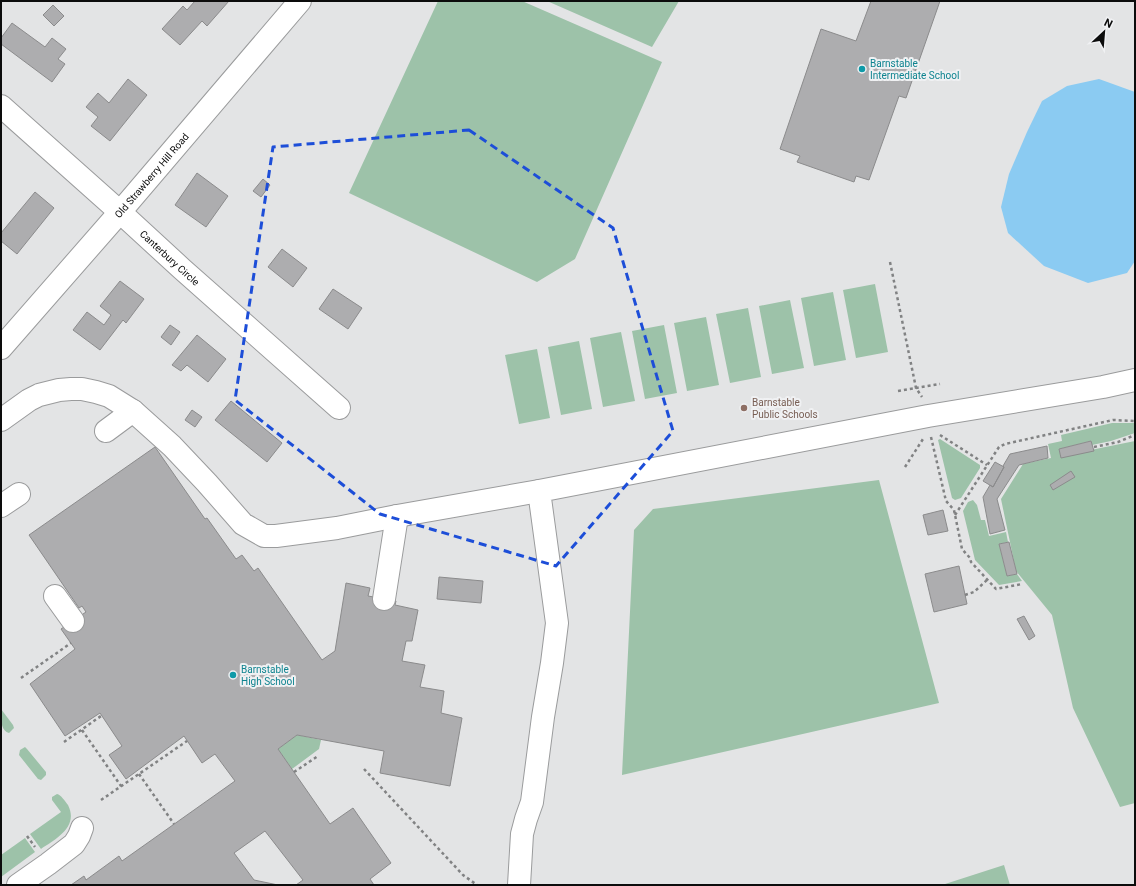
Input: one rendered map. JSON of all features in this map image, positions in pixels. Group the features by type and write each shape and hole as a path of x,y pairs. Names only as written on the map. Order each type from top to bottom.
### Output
{"street":[{"name":"Old Strawberry Hill Road","path":"1,348 120,212 300,1"},
{"name":"Canterbury Circle","path":"1,106 339,408"},
{"path":"1,420 29,400 39,395 59,390 82,389 109,396 133,412 166,441 190,464 243,524 264,536 276,536 337,528 539,491 928,416 1103,387 1135,380"},
{"path":"106,431 133,412"},
{"path":"519,885 522,834 532,802 557,623 539,491"},
{"path":"1,506 19,494"},
{"path":"384,599 397,516"},
{"path":"55,596 73,620"},
{"path":"18,885 74,844 82,828"}],"path":[{"path":"890,262 916,388"},
{"path":"898,391 940,384"},
{"path":"955,515 997,449 1005,444 1113,420 1135,421"},
{"path":"935,432 987,465"},
{"path":"905,467 926,434"},
{"path":"931,436 946,501 954,510 962,549 970,558 971,562 996,589 1022,584"},
{"path":"1094,447 1118,442 1135,436"},
{"path":"965,594 974,592 987,580"},
{"path":"21,678 71,642"},
{"path":"64,742 101,716"},
{"path":"82,730 121,786"},
{"path":"101,800 187,741"},
{"path":"294,772 318,756"},
{"path":"364,769 463,875 477,885"},
{"path":"139,774 174,824"},
{"path":"27,836 38,851"}],"highlighted area":[{"path":"469,130 613,228 673,431 556,566 380,514 235,400 273,147"}],"green space":[{"path":"438,1 522,1 662,62 575,259 537,282 349,193"},
{"path":"547,1 679,1 652,47"},
{"path":"875,284 888,352 856,358 843,290"},
{"path":"833,292 846,360 814,366 801,298"},
{"path":"790,300 804,368 772,374 759,306"},
{"path":"748,308 761,377 730,383 716,314"},
{"path":"706,317 719,385 687,391 674,323"},
{"path":"664,325 677,393 645,399 632,331"},
{"path":"621,332 635,401 603,407 590,338"},
{"path":"579,341 592,409 561,415 548,347"},
{"path":"537,349 550,418 519,424 505,355"},
{"path":"1112,423 1135,423 1135,433 1111,441 1092,445 1091,441 1059,449 1061,456 1135,441 1135,803 1120,807 1073,708 1052,615 1016,571 1001,499 1023,464 1051,458 1048,444 1062,441 1061,435"},
{"path":"940,439 980,465 980,468 961,498 955,500 952,498 938,440"},
{"path":"879,480 939,703 622,775 634,530 653,509"},
{"path":"973,500 977,505 981,520 985,520 989,536 1006,532 1008,542 999,544 1007,576 1017,574 1022,581 999,585 975,560 963,511 968,502"},
{"path":"1,709 14,728 9,733 4,729 1,720"},
{"path":"297,735 321,740 319,749 292,769 278,749"},
{"path":"25,747 46,772 46,775 41,780 38,779 19,755 20,750"},
{"path":"57,794 68,805 71,813 71,820 64,832 41,849 30,834 61,812 52,800 52,797"},
{"path":"25,838 35,852 1,877 1,855"},
{"path":"1004,865 1010,885 942,885"}],"water":[{"path":"1099,79 1135,92 1135,261 1127,273 1088,283 1044,266 1008,233 1001,207 1009,174 1042,101 1067,86"}],"building":[{"path":"195,1 229,1 207,26 202,21 180,45 162,29 183,6 187,10"},
{"name":"Barnstable Intermediate School","path":"871,1 940,1 906,98 899,96 869,180 856,176 854,182 797,162 800,156 780,149 821,29 856,41"},
{"path":"53,5 64,16 54,26 43,15"},
{"path":"12,23 45,47 52,38 66,49 58,59 65,64 52,82 1,44 1,38"},
{"path":"128,79 147,95 110,141 91,126 98,117 86,107 98,93 109,103"},
{"path":"197,173 228,196 206,227 175,205"},
{"path":"263,179 270,185 261,197 253,191"},
{"path":"35,192 54,208 17,254 1,241 1,233"},
{"path":"282,249 307,268 293,287 268,267"},
{"path":"120,281 144,299 126,323 123,320 100,350 73,330 87,312 104,325 111,315 100,306"},
{"path":"333,289 362,308 348,329 319,309"},
{"path":"170,325 180,332 171,345 161,337"},
{"path":"197,335 226,359 208,382 187,365 181,371 172,365"},
{"path":"231,401 282,443 267,462 215,420"},
{"path":"192,410 202,417 195,427 185,420"},
{"path":"1091,441 1094,451 1061,458 1059,449"},
{"path":"1047,446 1048,458 1019,465 997,499 1005,530 990,534 983,497 990,485 993,487 1010,454"},
{"name":"Barnstable High School","path":"155,447 205,519 207,518 236,559 242,555 254,571 258,568 322,660 335,651 346,583 370,588 368,596 396,601 395,605 418,610 412,641 406,641 402,661 425,665 420,687 444,691 441,713 462,718 450,786 380,773 384,751 297,735 278,749 330,824 353,808 391,863 370,879 374,885 296,885 303,880 265,831 234,853 254,880 278,885 71,885 84,876 86,880 119,856 122,861 235,781 215,754 202,763 184,736 126,779 109,755 122,746 100,713 65,736 30,684 75,649 61,629 86,612 82,606 79,608 29,535"},
{"path":"995,462 1004,467 993,487 983,481"},
{"path":"1071,471 1075,477 1053,490 1050,485"},
{"path":"943,510 948,531 928,535 923,515"},
{"path":"1009,542 1017,574 1007,576 999,544"},
{"path":"959,566 967,604 934,612 925,574"},
{"path":"439,577 483,581 481,603 437,599"},
{"path":"1024,616 1035,636 1029,640 1017,619"}],"place":[{"name":"Barnstable Intermediate School","path":"862,69"},
{"name":"Barnstable Public Schools","path":"744,408"},
{"name":"Barnstable High School","path":"233,675"}]}
